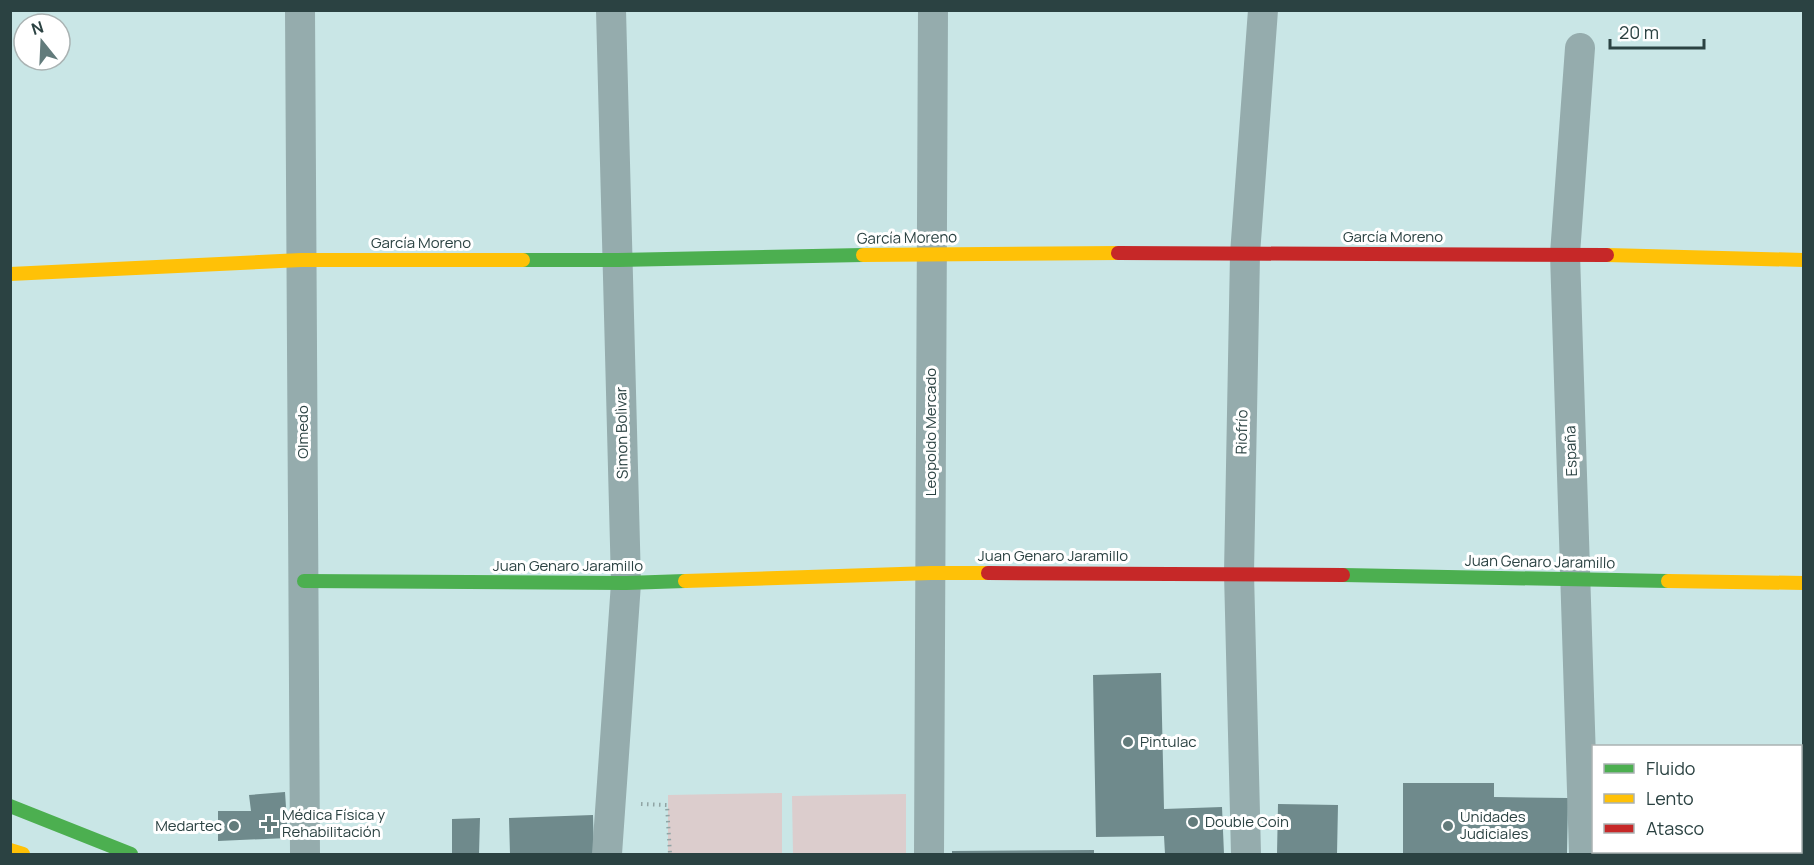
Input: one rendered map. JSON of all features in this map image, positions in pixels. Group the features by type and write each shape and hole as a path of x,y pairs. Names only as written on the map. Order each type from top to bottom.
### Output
{"street":[{"name":"Olmedo","path":"300,10 305,855"},
{"name":"Simon Bolìvar","path":"607,855 626,583 610,10"},
{"name":"Leopoldo Mercado","path":"929,855 933,10"},
{"name":"Riofrío","path":"1246,855 1239,573 1245,254 1263,10"},
{"name":"España","path":"1580,48 1565,254 1584,855"},
{"name":"García Moreno","path":"10,274 302,260 618,260 932,253 1565,254 1803,260"},
{"name":"Juan Genaro Jaramillo","path":"303,581 626,583 931,573 1239,573 1803,583"},
{"path":"10,806 131,855"},
{"path":"10,850 22,855"}],"path":[{"path":"667,805 670,855"}],"shaded area":[{"path":"782,793 782,854 668,854 668,795"},
{"path":"906,794 906,854 793,854 792,796"}],"building":[{"name":"Pintulac","path":"1161,673 1164,809 1222,807 1224,854 1165,854 1164,836 1096,837 1093,675"},
{"name":"Unidades Judiciales","path":"1403,783 1494,783 1494,797 1568,798 1567,854 1403,854"},
{"name":"Médica Física y Rehabilitación","path":"285,792 288,838 218,841 218,811 251,811 249,795"},
{"path":"1278,804 1338,805 1337,854 1277,854"},
{"path":"593,815 594,854 510,854 509,818"},
{"path":"480,818 479,854 452,854 452,819"},
{"path":"1094,850 1094,854 952,854 952,851"}],"traffic: fast":[{"path":"523,260 863,255"},
{"path":"1343,575 1668,581"},
{"path":"304,581 626,583 685,581"},
{"path":"10,806 131,854"}],"traffic: slow":[{"path":"863,255 1118,253"},
{"path":"1607,255 1804,260"},
{"path":"10,274 301,260 523,260"},
{"path":"685,581 988,573"},
{"path":"1668,581 1804,583"},
{"path":"10,850 23,854"}],"traffic: jam":[{"path":"1118,253 1607,255"},
{"path":"988,573 1343,575"}],"place":[{"name":"Pintulac","path":"1128,742"},
{"name":"Double Coin","path":"1193,822"},
{"name":"Médica Física y Rehabilitación","path":"269,824"},
{"name":"Medartec","path":"234,826"},
{"name":"Unidades Judiciales","path":"1448,826"}]}
